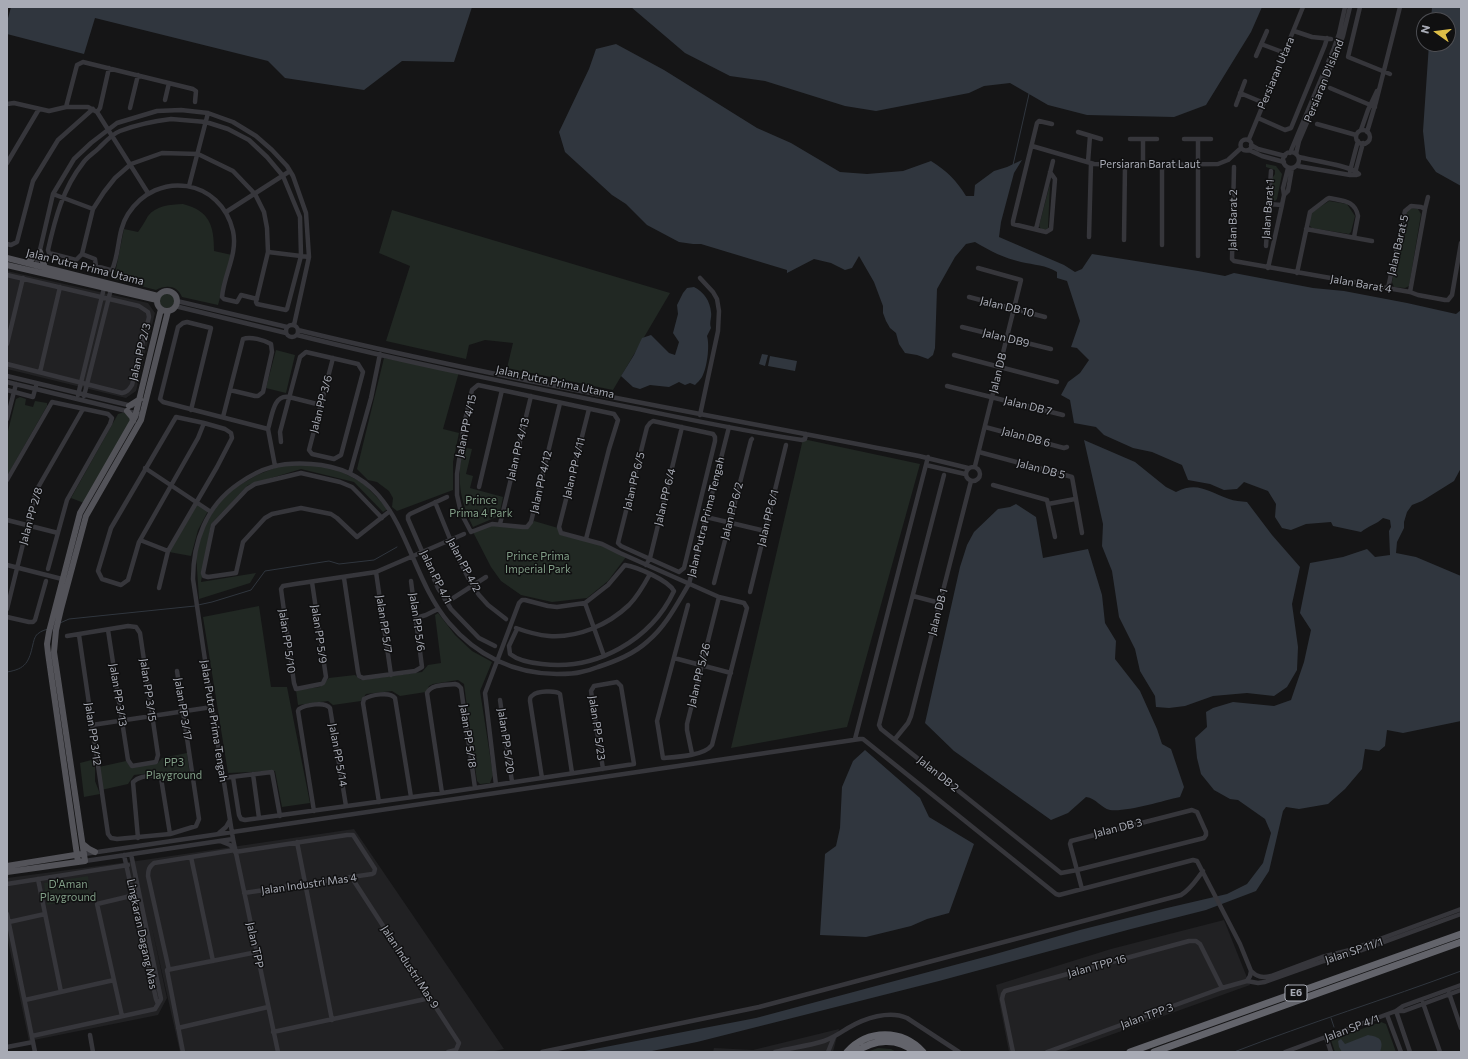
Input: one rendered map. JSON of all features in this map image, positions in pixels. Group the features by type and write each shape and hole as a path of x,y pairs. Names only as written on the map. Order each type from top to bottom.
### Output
{"highway":[{"name":"E6","path":"1130,1052 1461,934"},
{"name":"E6","path":"1154,1052 1461,942"},
{"path":"847,1052 854,1045 866,1038 882,1034 909,1040 923,1052"},
{"path":"856,1052 868,1044 884,1041 906,1046 915,1052"}],"main road":[{"path":"27,263 40,252 45,268"},
{"name":"Jalan Putra Prima Utama","path":"7,258 27,263 36,269 45,268 158,298"},
{"name":"Jalan Putra Prima Utama","path":"7,265 36,269 108,289 158,298"},
{"path":"85,861 54,652 56,630 80,513 140,411 140,399 164,310 176,304 176,297 170,291 165,291 158,298 158,306 164,310"},
{"path":"78,858 47,644 53,614 66,580 86,516 137,428 164,310"},
{"path":"133,421 128,408 140,399"},
{"path":"66,856 76,844"},
{"path":"83,844 95,852"},
{"path":"7,872 78,858 84,854"},
{"path":"7,866 66,856 85,861"}],"street":[{"name":"Persiaran Utara","path":"1248,140 1303,7"},
{"name":"Persiaran D'Island","path":"1290,153 1334,48 1339,34 1345,7"},
{"name":"Persiaran D'Island","path":"1298,156 1299,141 1343,36 1350,7"},
{"path":"1360,7 1348,57 1390,74"},
{"path":"1356,135 1361,130 1379,88 1400,7"},
{"path":"1256,56 1267,30"},
{"path":"1258,118 1285,130 1291,128 1325,45 1329,39 1312,37 1294,31"},
{"path":"1261,44 1285,53"},
{"path":"66,107 77,65 83,62 193,89 196,91 195,102"},
{"path":"7,244 11,245 16,242 33,181 58,140 100,108 109,68"},
{"path":"130,108 138,75"},
{"path":"1236,105 1245,81"},
{"path":"165,100 169,83"},
{"path":"1330,88 1372,106"},
{"path":"1240,93 1264,103"},
{"path":"7,104 14,103 49,111 66,107 88,107 95,111 131,164 148,193"},
{"path":"1354,173 1363,143 1368,139 1369,135 1367,132 1372,106"},
{"path":"7,163 40,109"},
{"path":"36,269 53,194 74,160 91,143 117,123 157,111 181,110 208,113 233,122 256,136 272,150 290,171 306,213 309,257 294,325"},
{"path":"189,186 208,113"},
{"path":"171,119 206,122 228,129 249,140 267,157 283,176 300,217 302,256 287,309 284,311 257,304 256,299 268,252 267,228 264,212 255,194 233,171 198,154 162,153 131,164 115,178 93,210 80,258 76,260 49,253 48,250 62,198 71,180 84,162 112,136 119,131 153,121 171,119"},
{"path":"1050,172 1055,179 1052,227 1047,232 1014,224 1012,222 1037,123 1042,121 1052,124"},
{"path":"1317,124 1356,135"},
{"path":"1361,130 1367,132"},
{"path":"1078,132 1101,139"},
{"path":"1351,169 1358,141 1356,135"},
{"path":"1089,237 1090,136"},
{"path":"1130,139 1157,139"},
{"path":"1143,164 1144,139"},
{"path":"1184,139 1211,139"},
{"path":"1198,139 1198,256"},
{"path":"1268,268 1284,195 1288,191 1290,168 1284,162 1262,156 1250,147 1248,140 1245,139 1241,141 1241,148 1244,150 1250,147 1285,156 1290,153 1351,169 1354,173"},
{"path":"1358,141 1363,143"},
{"name":"Persiaran Barat Laut","path":"1032,146 1090,163 1125,165 1222,163 1233,157 1241,148"},
{"path":"1284,162 1285,156"},
{"path":"1298,156 1298,166"},
{"path":"1036,230 1053,161"},
{"path":"1162,164 1162,245"},
{"path":"1124,240 1125,165"},
{"path":"1290,168 1298,166 1354,173"},
{"name":"Jalan Barat 2","path":"1234,167 1232,259 1234,262 1268,268"},
{"path":"226,212 290,171"},
{"name":"Jalan Barat 1","path":"1266,246 1271,171"},
{"path":"82,254 95,259 96,266 112,270 121,228 128,214 139,201 148,193 170,186 189,186 201,190 214,199 226,212 233,231 234,249 222,297 224,299 237,302 241,295 256,299"},
{"path":"53,194 93,210"},
{"path":"1425,210 1428,197"},
{"path":"1297,273 1310,210 1327,199 1329,198 1351,203 1358,214 1354,237"},
{"path":"1268,204 1282,206"},
{"name":"Jalan Barat 5","path":"1388,288 1405,211 1411,206 1421,207 1425,210 1410,292"},
{"path":"1306,229 1372,241"},
{"name":"Jalan Barat 4","path":"1268,268 1388,288 1448,300 1452,295 1461,243"},
{"path":"268,252 309,257"},
{"name":"Jalan DB","path":"975,466 1021,279 978,268"},
{"path":"7,275 108,299"},
{"path":"7,344 23,278"},
{"path":"700,278 713,292 717,299 719,311 718,331 700,415"},
{"path":"40,372 60,287"},
{"path":"77,399 102,297 108,289"},
{"path":"84,398 108,299 108,289"},
{"name":"Jalan DB 10","path":"969,297 1045,317"},
{"name":"Jalan PP 2/3","path":"88,384 122,393 129,390 132,385 149,317 148,312 139,306 108,299"},
{"path":"176,304 287,327 294,325"},
{"path":"176,304 286,333 292,338 297,335 298,330 294,325"},
{"path":"191,410 211,328 187,322 178,327 160,400 191,410 268,429"},
{"name":"Jalan DB9","path":"962,326 1051,349"},
{"path":"286,333 287,327"},
{"name":"Jalan Putra Prima Utama","path":"298,330 380,352 563,394 802,440 805,439 806,434"},
{"name":"Jalan Putra Prima Utama","path":"297,335 700,415 928,457"},
{"path":"223,417 243,339 247,338 271,344 272,352 263,392 258,396 255,396 230,390"},
{"path":"281,442 280,432 300,357 306,352 333,358"},
{"path":"350,473 371,398 380,352"},
{"path":"954,355 1057,382"},
{"name":"Jalan PP 3/6","path":"333,358 358,364 363,372 353,414 341,455 334,459 312,454 309,450 321,405 333,358"},
{"path":"7,364 88,384"},
{"path":"7,376 78,393 84,398"},
{"path":"7,382 77,399 84,398 140,411"},
{"path":"7,390 33,397 37,383"},
{"path":"7,419 16,384"},
{"name":"Jalan PP 4/15","path":"470,532 461,513 456,495 457,474 464,425 472,390 478,385 614,414 618,420 586,539"},
{"name":"Jalan DB 7","path":"947,386 1063,415"},
{"name":"Jalan PP 4/12","path":"470,532 487,525 500,524 523,528 531,522 564,388"},
{"path":"479,487 502,390"},
{"path":"275,466 268,429 276,402 284,396 321,405"},
{"name":"Jalan PP 4/13","path":"500,524 531,396"},
{"path":"7,480 52,402 108,414 112,418 112,421 67,500 48,570"},
{"name":"Jalan PP 2/8","path":"7,609 36,491 83,409"},
{"name":"Jalan PP 4/11","path":"586,539 561,533 559,528 589,409"},
{"path":"159,588 168,551 232,438 231,433 225,429 204,423 176,417 111,528 98,572 102,580 121,585 128,580 140,540 198,438 204,423"},
{"name":"Jalan PP 6/5","path":"650,558 621,546 618,540 650,423 653,421 682,427"},
{"path":"650,558 673,571 679,572 684,568 715,437 713,434 682,427"},
{"name":"Jalan PP 6/4","path":"646,565 650,558 682,427"},
{"name":"Jalan Putra Prima Tengah","path":"233,838 193,579 193,561 198,538 211,512 226,492 266,469 280,464 320,464 350,473 377,492 390,511 438,609 448,622 472,646 510,667 543,674 580,673 613,662 633,652 648,642 678,604 689,584 729,427"},
{"name":"Jalan DB 6","path":"985,427 1064,448 1067,447"},
{"name":"Jalan PP 6/2","path":"714,583 752,439"},
{"name":"Jalan PP 6/1","path":"750,592 786,445"},
{"name":"Jalan DB 5","path":"978,452 1072,477 1082,533"},
{"path":"855,739 928,457 968,468 975,466 979,469 980,474 976,480 971,481 965,474 926,465"},
{"path":"145,468 211,512"},
{"path":"965,474 968,468"},
{"path":"382,518 352,487 340,482 301,473 255,484 247,489 213,525 203,573 204,576 208,577 236,573 243,542 265,518 272,514 295,508 305,508 334,516 357,537 382,518 390,511"},
{"name":"Jalan DB 2","path":"944,475 880,722 881,729 1057,871 1065,873 1204,838 1206,832 1195,811"},
{"name":"Jalan DB 1","path":"895,739 909,721 971,481"},
{"path":"992,485 1045,498 1047,500 1055,537"},
{"path":"435,502 447,496"},
{"path":"1048,504 1076,499"},
{"name":"Jalan PP 4/1","path":"435,502 410,514 408,519 424,552 438,588 451,609 479,638 495,646"},
{"name":"Jalan PP 4/2","path":"435,502 457,556 479,596 488,605 506,618"},
{"path":"706,517 765,531"},
{"path":"7,520 58,533"},
{"path":"312,582 376,572 464,534"},
{"path":"586,539 602,544 719,597 744,603 747,608 712,745 707,750 692,754 663,758 657,721 688,605"},
{"path":"140,540 168,551"},
{"path":"7,565 66,580"},
{"path":"496,784 485,693 496,660 519,603 522,600 557,607 585,603 608,585 625,565 650,574 672,586 674,591 672,597 654,623 633,642 604,656 570,665 536,663 514,658 510,654 509,646 517,629"},
{"name":"Jalan PP 5/7","path":"376,572 391,675"},
{"path":"510,626 534,634 550,636 570,635 586,632 618,614 630,604 650,574"},
{"path":"447,602 472,584 486,577"},
{"path":"344,578 358,675 363,678 391,675"},
{"path":"7,617 29,622 36,620 46,581"},
{"name":"Jalan PP 5/6","path":"391,675 421,669 423,664 411,581"},
{"name":"Jalan PP 5/10","path":"296,689 280,592 283,586 312,582"},
{"name":"Jalan PP 5/9","path":"296,689 321,684 326,678 312,582"},
{"path":"913,596 940,603"},
{"name":"Jalan PP 5/26","path":"692,754 687,724 719,597"},
{"path":"585,603 604,656"},
{"path":"416,618 438,609"},
{"name":"Jalan PP 3/15","path":"108,630 128,626 136,627 140,633 158,755 156,762 146,764 132,766 128,760"},
{"path":"66,636 108,630"},
{"name":"Jalan PP 3/13","path":"108,630 128,760"},
{"name":"Jalan PP 3/12","path":"79,635 108,834 111,838 117,839 138,838"},
{"path":"674,658 731,673"},
{"name":"Jalan PP 3/17","path":"170,834 196,826 199,819 177,671"},
{"name":"Jalan PP 5/23","path":"617,682 621,686 634,764 603,769 592,688 594,686 617,682"},
{"name":"Jalan PP 5/18","path":"442,793 428,693 429,689 432,687 455,684 461,688 476,788"},
{"path":"542,778 530,701 530,697 534,694 558,692 560,694 572,774"},
{"path":"379,802 363,703 364,699 368,697 389,694 396,698 411,797"},
{"name":"Jalan PP 5/20","path":"500,700 512,782"},
{"name":"Jalan PP 5/14","path":"314,811 298,711 302,707 324,704 328,705 330,708 346,806"},
{"path":"92,725 212,707"},
{"path":"84,854 218,833 863,739 1053,892 1059,895 1193,860 1197,861 1208,879 1227,921 1240,944 1251,971 1247,981"},
{"path":"233,776 239,815 241,819 245,820 603,769"},
{"path":"223,778 272,772 280,816"},
{"path":"253,774 259,818"},
{"path":"157,775 162,778 170,834 138,838 133,782 138,778 157,775"},
{"name":"Jalan DB 3","path":"1077,870 1070,844 1074,839 1192,810 1195,811"},
{"path":"218,833 226,827 230,820 234,825 244,830"},
{"name":"Jalan Industri Mas 4","path":"244,893 352,878 374,873 375,869 353,835 347,834 297,842"},
{"path":"85,861 233,838"},
{"name":"Jalan TPP","path":"233,838 278,1052"},
{"path":"219,841 230,845 235,851"},
{"path":"183,1052 167,970 169,970 148,871 150,866 154,863 297,842 332,1020"},
{"name":"Lingkaran Dagang Mas","path":"131,854 161,999 158,1004"},
{"name":"Lingkaran Dagang Mas","path":"124,855 158,1004"},
{"path":"191,857 213,961"},
{"path":"7,884 133,864"},
{"path":"1077,870 1082,889"},
{"path":"542,1052 759,1007 1181,895 1193,886 1203,871"},
{"name":"Jalan Industri Mas 9","path":"352,878 460,1043 456,1050 448,1052"},
{"path":"38,879 61,992"},
{"path":"122,1016 97,904 139,894"},
{"name":"Jalan SP 11/1","path":"1251,971 1264,978 1322,957 1350,950 1461,909"},
{"path":"7,914 35,1052"},
{"path":"9,922 46,914"},
{"name":"Jalan SP 11/1","path":"1247,981 1258,983 1265,982 1324,961 1343,957 1461,914"},
{"name":"Jalan TPP 16","path":"1013,1052 1002,999 1005,991 1196,940 1200,944 1222,988"},
{"path":"169,970 257,952"},
{"path":"24,1000 114,980"},
{"name":"Jalan TPP 3","path":"1047,1052 1222,988 1247,981"},
{"name":"Jalan SP 4/1","path":"1285,1052 1387,1014 1396,1011 1404,1011 1422,1002 1449,992 1461,985"},
{"name":"Jalan SP 4/1","path":"1449,992 1461,990"},
{"path":"1449,992 1461,1028"},
{"path":"274,1032 430,998"},
{"path":"1422,1002 1440,1052"},
{"path":"32,1036 155,1009 158,1004"},
{"path":"178,1028 268,1007"},
{"path":"1396,1011 1410,1052"},
{"path":"775,1052 824,1041 868,1019 884,1015 899,1014 959,1052"},
{"path":"1387,1014 1401,1052"},
{"path":"1378,1018 1390,1023"},
{"path":"90,1035 93,1052"},
{"path":"828,1052 834,1037"},
{"path":"1326,1037 1331,1052"},
{"path":"7,1047 33,1042"},
{"path":"1302,1046 1304,1052"}],"shaded area":[{"path":"11,7 472,7 454,62 402,61 364,90 285,78 268,61 95,18 84,54 7,34 7,22"},
{"path":"631,7 1262,7 1251,32 1206,105 1174,117 1087,115 1048,105 1010,83 984,86 969,93 876,111 845,106 765,81 730,76 685,53"},
{"path":"1432,7 1461,7 1461,186 1436,172 1426,158 1423,131 1428,52 1456,52 1456,12 1432,12"},
{"path":"616,44 664,70 757,128 791,143 840,172 867,174 903,171 931,161 951,176 966,196 974,196 975,185 994,171 1022,160 1014,173 1001,222 999,237 1064,265 1075,272 1082,269 1092,254 1225,276 1234,273 1313,288 1344,291 1456,314 1461,310 1461,468 1454,481 1422,501 1412,505 1407,512 1404,528 1397,542 1396,553 1416,557 1461,576 1461,721 1403,733 1387,730 1385,746 1379,751 1365,749 1362,769 1345,789 1328,804 1299,809 1286,807 1283,811 1269,871 1256,891 1206,910 939,981 697,1042 647,1052 579,1052 756,1018 1080,930 1227,894 1247,884 1263,863 1271,833 1265,819 1238,800 1230,799 1214,790 1201,774 1197,758 1195,738 1207,727 1206,712 1213,708 1233,702 1274,706 1291,700 1304,662 1311,630 1300,613 1310,563 1343,557 1367,549 1375,557 1390,555 1390,520 1383,518 1361,532 1333,526 1331,522 1306,524 1291,530 1282,528 1275,517 1276,504 1268,491 1244,482 1237,489 1224,490 1210,484 1188,480 1182,465 1152,452 1133,448 1104,435 1096,427 1074,423 1070,400 1061,395 1068,382 1080,373 1089,360 1077,348 1071,347 1080,321 1067,281 1057,278 1057,272 1053,270 1009,258 975,242 966,244 955,257 937,289 935,348 933,355 928,359 905,353 899,344 896,333 890,328 886,321 883,313 883,306 874,282 859,256 852,268 845,270 831,263 814,259 787,273 787,270 701,244 679,242 647,225 626,204 612,195 565,152 559,132 589,69 596,49"},
{"path":"7,271 148,303 155,313 136,391 126,398 7,369"},
{"path":"694,287 701,291 706,297 711,314 711,328 707,336 708,357 702,377 695,385 690,383 685,385 679,382 669,387 650,385 640,389 633,387 621,376 634,355 642,338 651,335 669,353 675,355 679,342 673,333 678,314 677,305 687,288"},
{"path":"762,354 768,355 765,366 759,364"},
{"path":"770,356 797,361 795,371 768,366"},
{"path":"1084,440 1135,462 1166,487 1176,492 1191,487 1203,489 1231,500 1247,502 1272,535 1300,567 1292,604 1298,647 1297,670 1287,687 1274,696 1247,693 1213,696 1185,706 1169,708 1156,707 1155,696 1140,671 1135,649 1119,617 1112,571 1102,546 1103,524"},
{"path":"1016,504 1036,517 1043,558 1088,549 1102,595 1105,623 1116,641 1115,659 1140,691 1162,744 1171,749 1184,787 1180,797 1135,808 1110,810 1093,799 1086,797 1068,813 1051,820 954,751 925,723 960,567 967,545 974,532 998,509 1010,507"},
{"path":"865,750 920,798 929,817 974,844 949,913 927,919 911,926 866,937 820,935 825,854 836,846 840,828 842,787 853,761"},
{"path":"354,829 504,1049 490,1052 180,1052 152,928 167,998 158,1015 29,1041 7,936 7,878 137,861"},
{"path":"1224,920 1250,985 1063,1052 1009,1052 996,985 1111,949"},
{"path":"839,1029 833,1052 713,1052 714,1048 753,1050"},
{"path":"1368,1035 1376,1037 1380,1040 1382,1045 1380,1052 1342,1052 1339,1047 1338,1041 1341,1039 1345,1044"}],"green space":[{"path":"1266,164 1276,166 1282,174 1277,199 1275,201 1271,199 1271,180 1275,174 1275,170 1266,167"},
{"path":"1050,184 1048,228 1045,230 1041,229 1039,226"},
{"path":"1329,201 1347,204 1355,216 1351,232 1349,234 1312,228 1309,225 1311,213"},
{"path":"183,204 199,211 205,215 209,221 213,234 214,251 232,255 218,305 182,297 177,290 171,287 164,287 156,290 114,279 124,229 138,232 148,216 155,210 164,206"},
{"path":"1411,208 1418,209 1421,214 1409,286 1405,288 1394,287 1392,282 1407,211"},
{"path":"392,210 670,293 613,390 507,368 513,343 485,340 469,345 466,359 386,341 410,266 379,253"},
{"path":"167,292 173,294 175,300 173,306 167,308 161,306 159,300 161,294"},
{"path":"276,350 295,355 286,393 266,388"},
{"path":"384,358 459,372 443,429 459,433 453,462 453,490 397,511 392,507 393,498 389,491 377,482 368,480 357,469"},
{"path":"20,397 26,399 25,405 33,407 35,401 47,403 47,406 7,476 7,435 16,399"},
{"path":"125,412 131,420 84,503 71,498 118,414"},
{"path":"803,439 920,464 847,727 731,748"},
{"name":"Prince Prima 4 Park","path":"462,447 472,449 466,474 473,476 470,488 503,497 499,516 473,527 464,506 460,488"},
{"path":"280,466 320,466 338,470 363,483 388,509 383,512 354,482 301,469 248,485 211,524 201,582 256,573 250,583 199,599 196,554 204,527 216,507 228,492 257,475"},
{"path":"196,503 208,511 198,530 191,556 169,552"},
{"name":"Prince Prima Imperial Park","path":"534,521 558,528 561,535 596,543 626,557 608,581 587,598 552,602 521,595 501,581 491,567 473,532 491,524 529,527"},
{"path":"259,606 271,687 287,687 310,803 282,807 275,771 228,773 203,617"},
{"path":"438,613 455,635 472,651 492,662 480,691 493,775 490,783 480,784 477,781 464,684 458,680 433,684 429,686 426,692 400,696 392,691 366,694 361,701 333,705 328,701 298,705 296,690 320,687 329,678 355,675 361,680 422,672 428,665 441,663 435,615"},
{"name":"PP3 Playground","path":"187,753 190,777 166,782 164,775 159,772 134,775 128,784 101,790 99,767 126,761 131,767 158,763 162,758"},
{"path":"95,759 95,781 100,794 84,797 80,763"},
{"name":"D'Aman Playground","path":"88,876 91,898 47,905 44,883"},
{"path":"1381,1022 1386,1024 1396,1052 1335,1052 1331,1040"},
{"path":"878,1048 891,1049 896,1052 867,1052"}],"waterway":[{"path":"1013,165 1029,94"},
{"path":"198,605 251,590 265,571 329,561 339,564 374,560 397,547"},
{"path":"60,623 69,619 195,606"},
{"path":"7,672 19,669 26,664 36,636 48,629"},
{"path":"1234,1052 1461,971"},
{"path":"1331,1018 1334,1027"}]}
